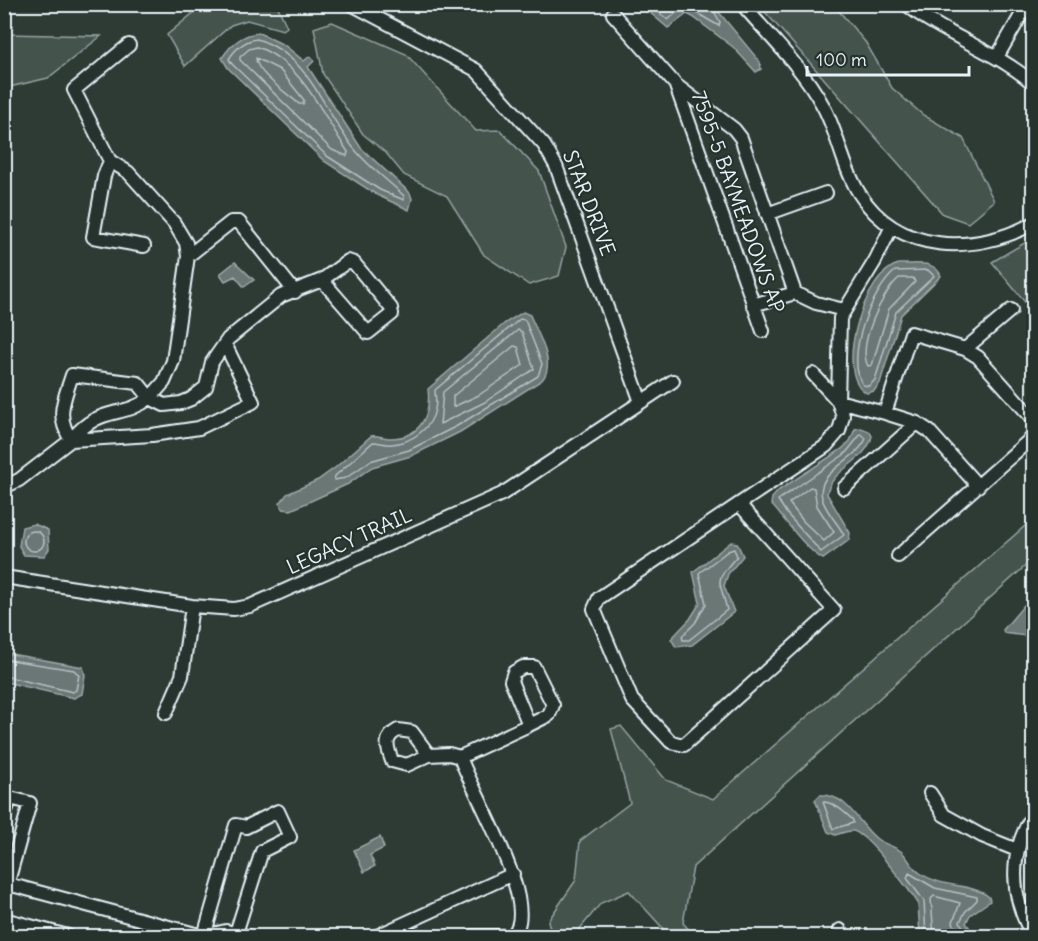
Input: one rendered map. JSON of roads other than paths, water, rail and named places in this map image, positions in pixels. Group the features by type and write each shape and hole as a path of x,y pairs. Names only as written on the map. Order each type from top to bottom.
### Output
{"street":[{"name":"STAR DRIVE","path":"351,4 476,70 544,145 556,166 641,402"},
{"path":"742,4 810,84 827,114 857,191 874,214 891,228 921,239 963,244 997,239 1034,223"},
{"path":"906,4 930,21 997,57 1034,84"},
{"path":"997,57 1027,5"},
{"path":"613,14 676,85 734,129 743,144 795,293"},
{"path":"4,487 19,480 71,440 81,428 103,414 138,407 150,398 164,382 173,361 188,256 186,243 174,223 128,172 110,161 74,90 129,45"},
{"name":"7595-5 BAYMEADOWS AP","path":"676,85 763,331"},
{"path":"110,161 104,176 93,237 144,246"},
{"path":"767,214 826,194"},
{"path":"188,256 231,222 239,222 295,292"},
{"path":"739,504 834,610 684,745 677,746 632,700 594,609 599,598 834,439 843,416 838,401 840,318 875,261 891,228"},
{"path":"71,440 61,425 61,413 72,375 138,383 150,398 164,405 191,399 206,387 212,362 225,344 281,296 322,280 348,261 354,262 391,308 392,314 368,333 322,280"},
{"path":"753,305 795,293 816,303 844,310"},
{"path":"965,349 1011,310"},
{"path":"885,413 911,333 965,349 978,357 1034,420"},
{"path":"71,440 152,435 199,428 253,402 225,344"},
{"path":"813,374 838,401 917,423 929,431 978,486"},
{"name":"LEGACY TRAIL","path":"4,577 192,606 234,609 250,606 502,494 673,381"},
{"path":"844,488 917,423"},
{"path":"898,556 1034,436"},
{"path":"166,712 182,676 192,606"},
{"path":"429,755 449,753 460,757 529,725 549,715 553,705 534,667 523,666 514,672 511,681 529,725"},
{"path":"460,757 513,874 520,900 521,922 511,936 472,936"},
{"path":"930,793 944,815 982,836 1017,850"},
{"path":"4,818 10,798 30,803 6,890 203,936 226,931 242,935 262,851 290,837 278,811 246,826 236,825 203,936"},
{"path":"1033,936 1024,920 1015,894 1017,850 1034,813"},
{"path":"377,936 513,874"},
{"path":"4,919 68,936"}],"water":[{"path":"641,5 713,5 760,62 761,69 756,72 733,47 693,17 687,14 668,28"},
{"path":"259,33 284,45 304,61 310,56 314,61 308,67 361,148 410,193 412,199 409,210 377,195 324,161 228,68 222,58 229,48 242,38"},
{"path":"235,262 254,280 244,287 235,276 225,281 220,274"},
{"path":"899,264 929,265 934,267 941,276 901,315 880,383 874,391 867,393 857,383 852,366 857,324 875,285 886,271"},
{"path":"523,312 530,315 547,357 546,373 542,380 460,432 411,456 372,467 348,484 291,510 283,509 280,503 287,494 318,480 371,436 401,437 416,429 422,423 428,408 428,389 505,323"},
{"path":"861,428 869,431 872,436 869,445 835,478 827,494 850,533 849,540 823,559 803,542 771,504 772,498 779,490 842,449 850,441 855,429"},
{"path":"34,524 48,530 49,549 44,556 24,555 19,546 22,527"},
{"path":"731,542 737,543 743,556 728,574 724,586 734,612 692,645 676,647 671,639 690,619 700,603 693,572"},
{"path":"1025,604 1033,604 1033,637 1004,633 1003,630"},
{"path":"5,653 83,667 85,675 82,694 74,698 5,682"},
{"path":"820,795 838,799 846,805 871,833 880,841 902,852 920,873 938,882 975,890 989,897 990,901 970,915 966,923 976,936 920,936 918,903 914,897 885,860 860,834 851,831 835,835 828,832 815,800"},
{"path":"380,837 384,848 370,855 375,866 364,872 354,850"}]}
